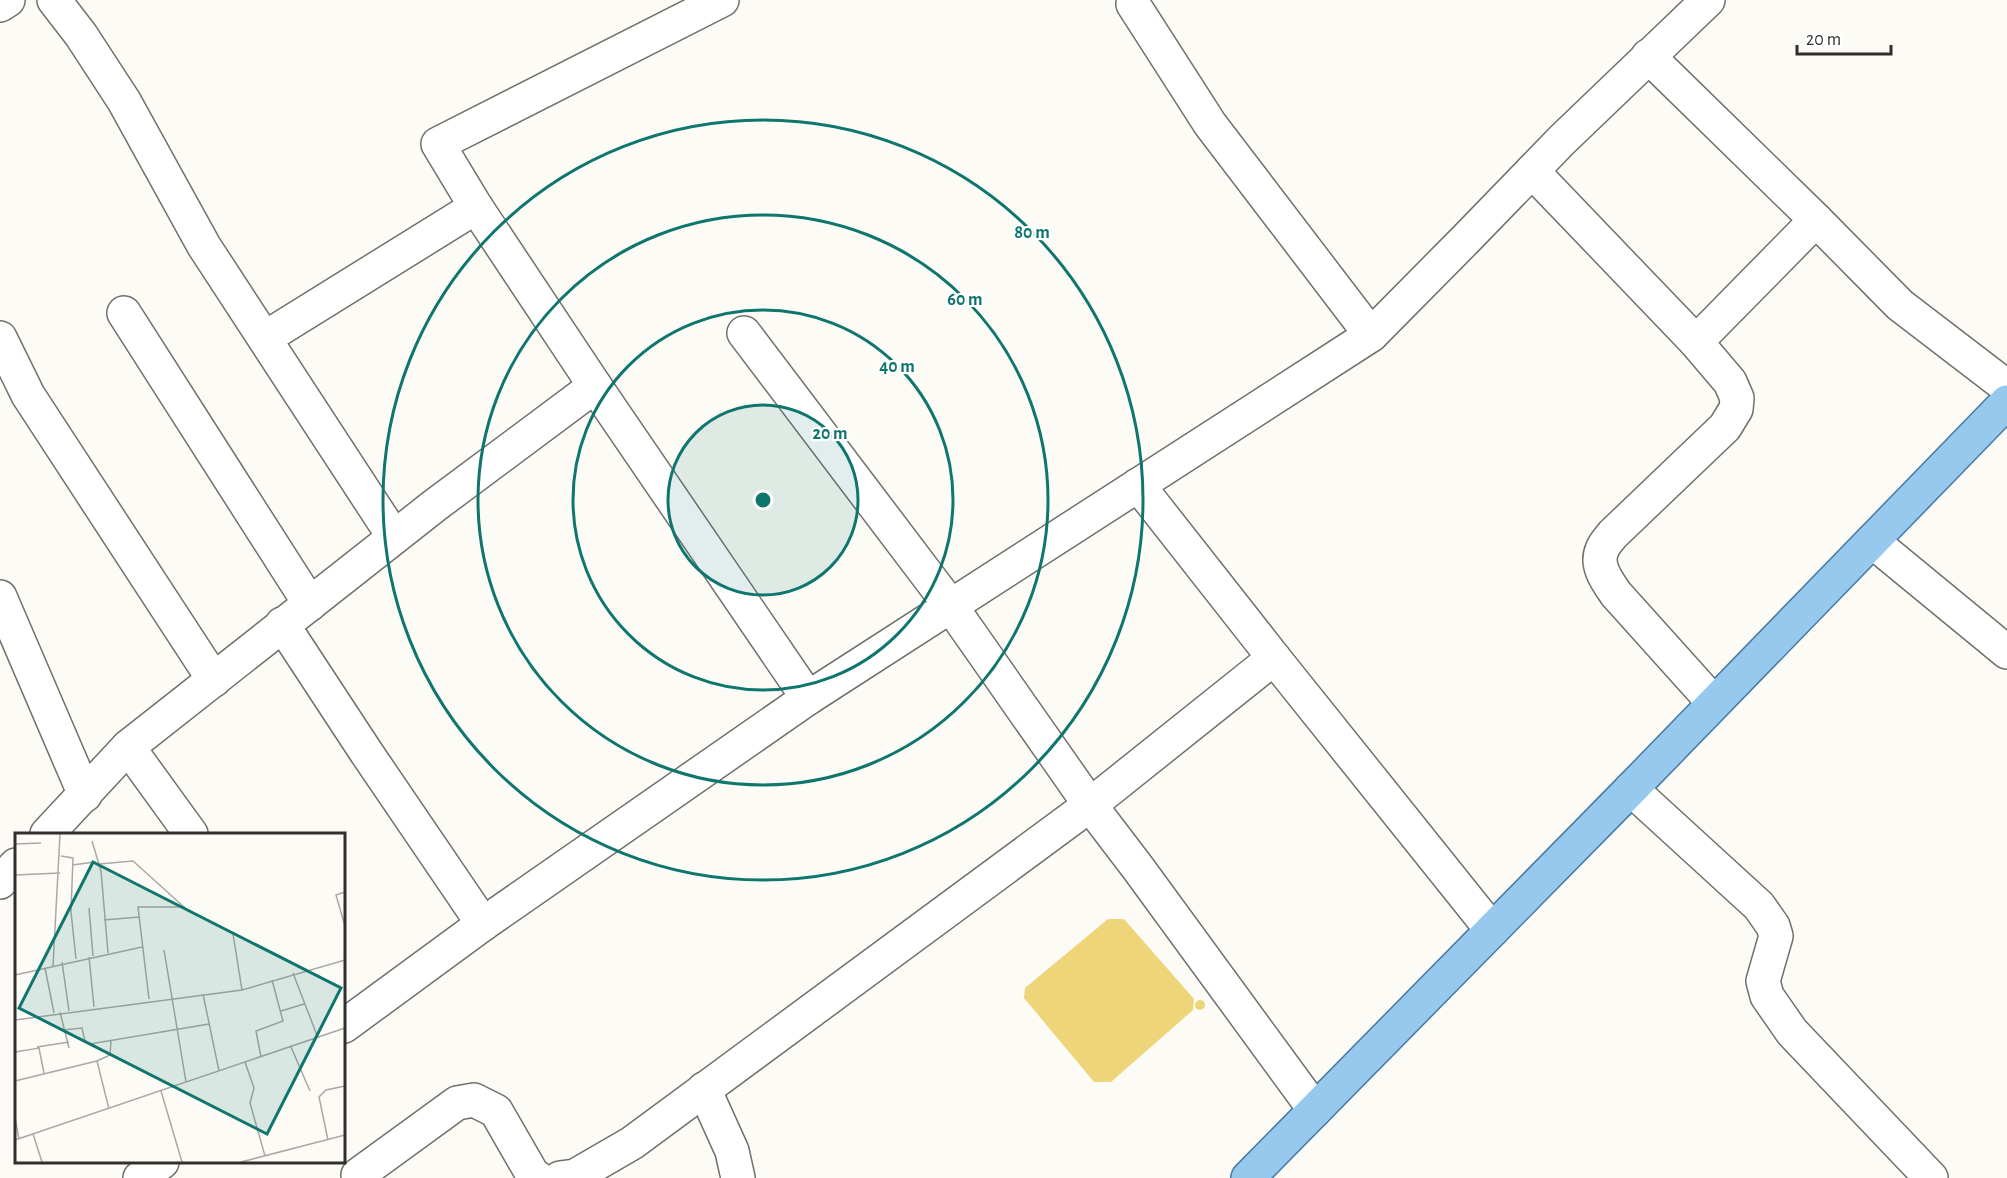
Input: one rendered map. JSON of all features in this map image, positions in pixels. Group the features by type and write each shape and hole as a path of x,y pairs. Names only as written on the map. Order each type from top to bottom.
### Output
{"main road":[{"path":"1248,1178 1631,789 2007,402"}],"street":[{"path":"0,5 8,0"},
{"path":"54,0 81,35 124,101 204,246 394,537"},
{"path":"722,0 438,144 476,207 595,386 808,698"},
{"path":"345,1025 483,924 808,698 1371,334 1648,56 1708,0"},
{"path":"1133,4 1210,124 1371,334"},
{"path":"1648,56 1900,305 2007,387"},
{"path":"1532,171 1696,342 1730,381 1737,398 1736,409 1725,426 1613,534 1601,550 1600,563 1603,575 1616,594 1714,703"},
{"path":"265,338 476,207"},
{"path":"1696,342 1816,220"},
{"path":"124,313 310,604"},
{"path":"744,333 950,606 1089,805 1138,868 1315,1110"},
{"path":"0,338 28,395 214,680"},
{"path":"48,833 128,747 394,537 595,386"},
{"path":"1138,485 1492,930"},
{"path":"1872,541 2007,652"},
{"path":"0,597 85,795"},
{"path":"282,624 483,924"},
{"path":"560,1178 574,1176 632,1143 1089,805 1274,658"},
{"path":"128,747 190,833"},
{"path":"1631,789 1759,906 1773,926 1776,936 1763,981 1767,996 1792,1032 1931,1178"},
{"path":"0,882 15,866"},
{"path":"704,1089 732,1151 738,1178"},
{"path":"355,1169 457,1103 474,1100 496,1111 534,1177 538,1178"},
{"path":"140,1178 159,1163"}],"building":[{"path":"1108,919 1124,919 1194,999 1193,1010 1111,1082 1094,1082 1024,998 1025,988"},
{"path":"1200,1000 1205,1005 1200,1010 1195,1005"}]}
